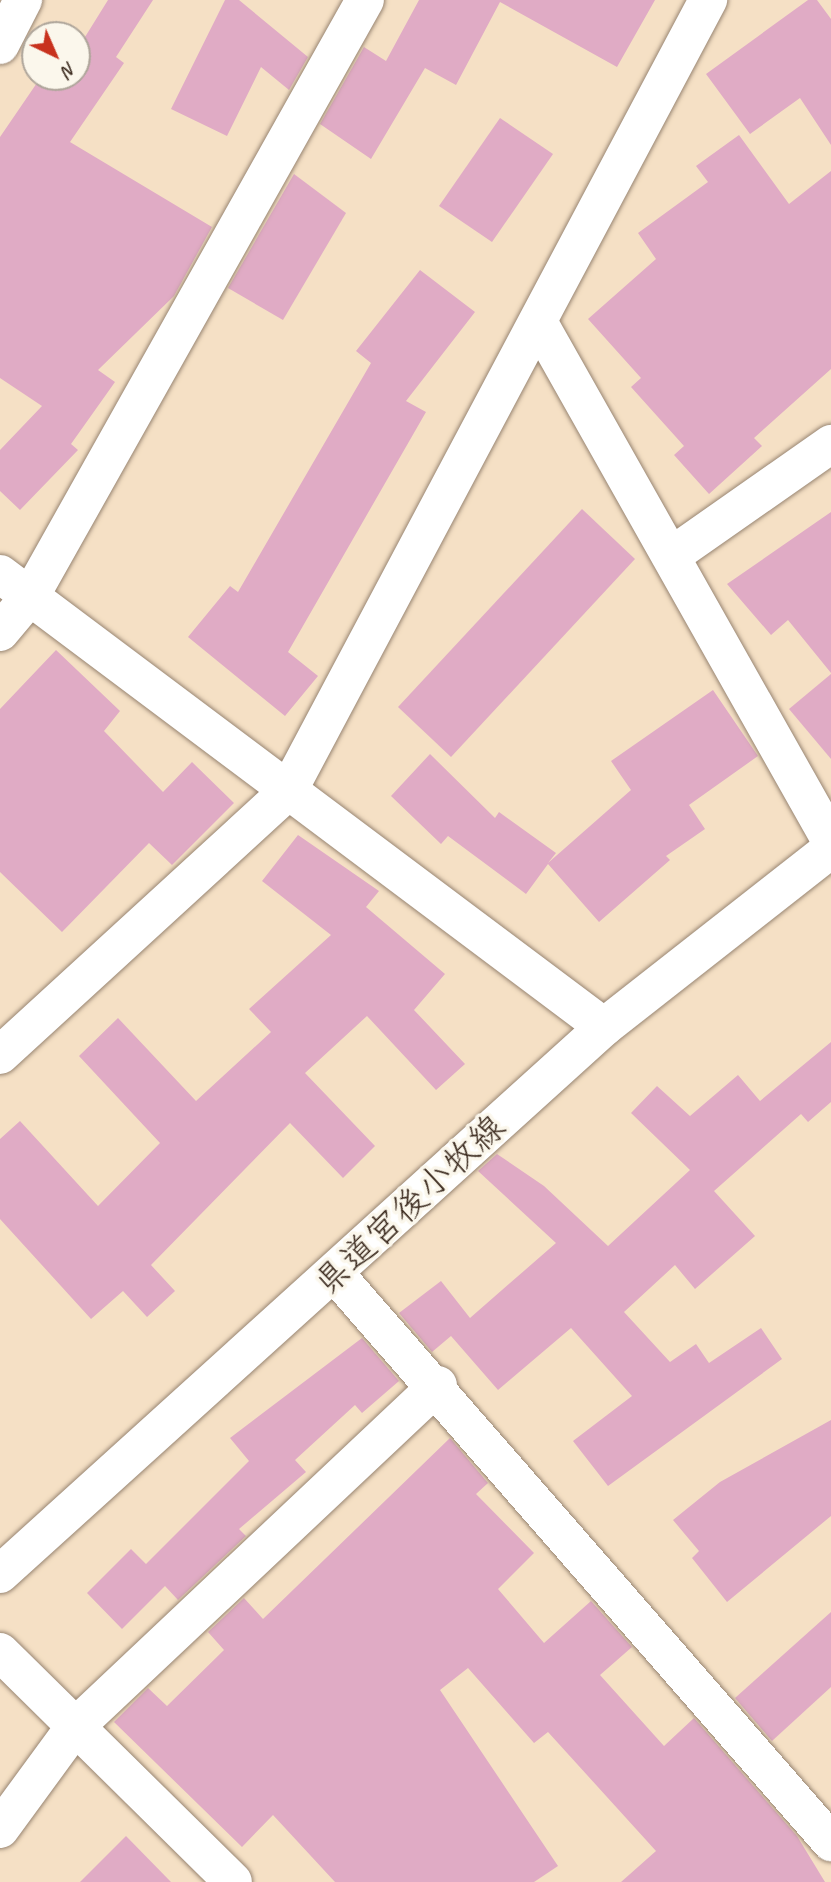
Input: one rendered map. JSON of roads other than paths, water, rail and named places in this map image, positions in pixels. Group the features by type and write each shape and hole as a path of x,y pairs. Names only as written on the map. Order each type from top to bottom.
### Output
{"street":[{"path":"0,45 23,0"},
{"path":"0,632 31,595 365,0"},
{"path":"0,1055 288,791 540,325 708,0"},
{"path":"540,325 674,554 831,841"},
{"path":"674,554 831,444"},
{"path":"0,574 604,1027"},
{"name":"県道宮後小牧線","path":"0,1574 336,1275 604,1027 831,849"},
{"path":"336,1275 438,1385 831,1842"},
{"path":"0,1829 74,1728 438,1385"},
{"path":"0,1652 74,1728 233,1882"}]}
